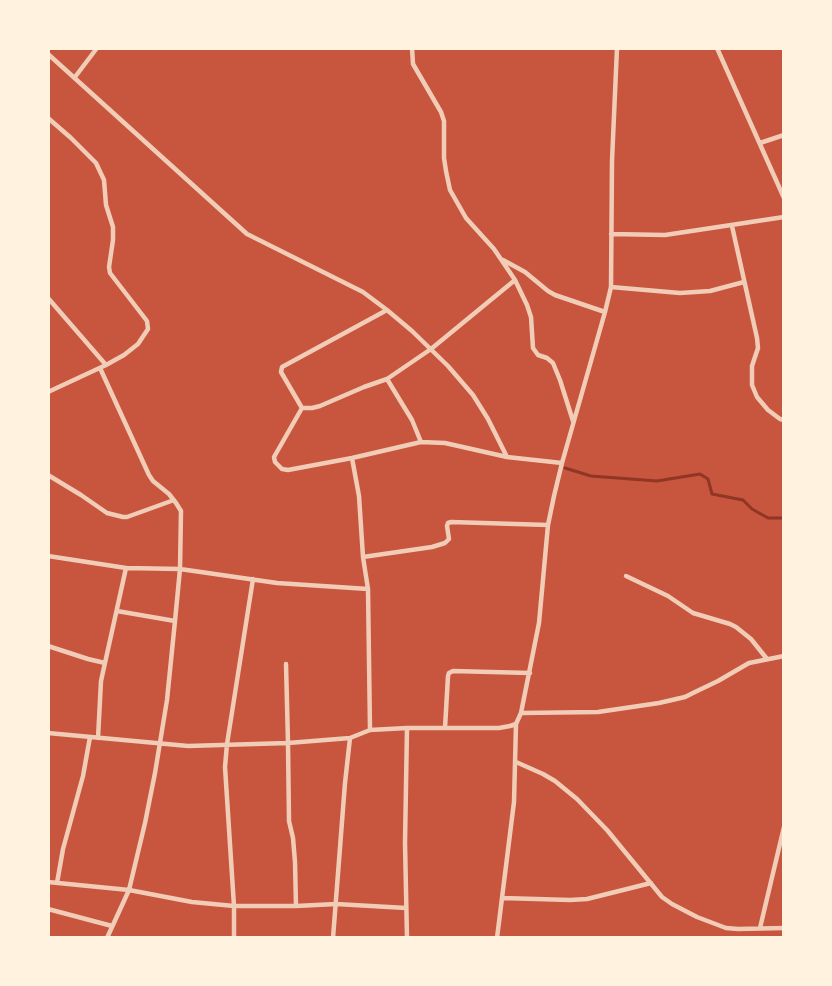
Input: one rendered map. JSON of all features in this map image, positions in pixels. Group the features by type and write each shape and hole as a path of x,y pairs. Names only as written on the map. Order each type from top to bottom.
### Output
{"street":[{"path":"75,77 97,48"},
{"path":"412,48 413,64 444,121 444,158 450,190 466,218 501,259 514,280 531,317 533,348 538,355 554,363 573,422"},
{"path":"496,938 514,802 516,724 521,713 539,623 548,525 562,463 611,286 610,234 617,48"},
{"path":"717,48 784,198"},
{"path":"48,54 247,234 363,292 387,310 431,349 460,379 488,419 507,457"},
{"path":"48,118 96,164 104,180 113,240 110,273 147,321 148,329 138,344 106,365 48,392"},
{"path":"760,143 784,135"},
{"path":"610,234 665,235 784,217"},
{"path":"732,226 757,338 758,348 752,366 752,385 757,397 768,410 784,420"},
{"path":"501,259 525,272 555,295 605,312"},
{"path":"302,408 320,406 387,379 431,349 514,280"},
{"path":"611,286 680,292 710,291 744,282"},
{"path":"48,298 106,365"},
{"path":"302,408 281,372 282,367 387,310"},
{"path":"100,368 149,475 169,494 181,511 180,569 167,700 160,744 129,891 107,938"},
{"path":"387,379 412,420 421,442"},
{"path":"302,408 274,457 277,466 288,470 421,442 445,442 507,457 562,463"},
{"path":"352,458 368,589 370,730"},
{"path":"48,475 107,513 123,517 174,500"},
{"path":"363,556 432,547 445,543 449,538 447,526 451,522 548,525"},
{"path":"48,556 126,568 180,569 277,583 368,589"},
{"path":"98,738 101,681 126,568"},
{"path":"626,576 668,596 693,613 736,627 751,639 767,659"},
{"path":"234,938 225,767 253,579"},
{"path":"117,612 175,621"},
{"path":"48,646 105,663"},
{"path":"521,713 598,712 659,703 685,697 749,663 784,656"},
{"path":"286,664 289,821 295,862 296,906"},
{"path":"445,728 449,673 453,671 530,673"},
{"path":"48,733 188,746 288,743 350,738 370,730 499,728 516,724"},
{"path":"407,728 405,843 407,938"},
{"path":"57,883 90,737"},
{"path":"333,938 350,738"},
{"path":"516,762 543,774 577,799 607,830 662,897 672,904 726,928 784,928"},
{"path":"760,928 784,827"},
{"path":"48,882 234,906 336,904 406,908"},
{"path":"502,898 579,900 651,883"},
{"path":"48,909 112,926"}],"waterway":[{"path":"565,468 591,476 657,481 700,474 708,479 712,494 743,500 752,509 768,518 784,518"}]}
